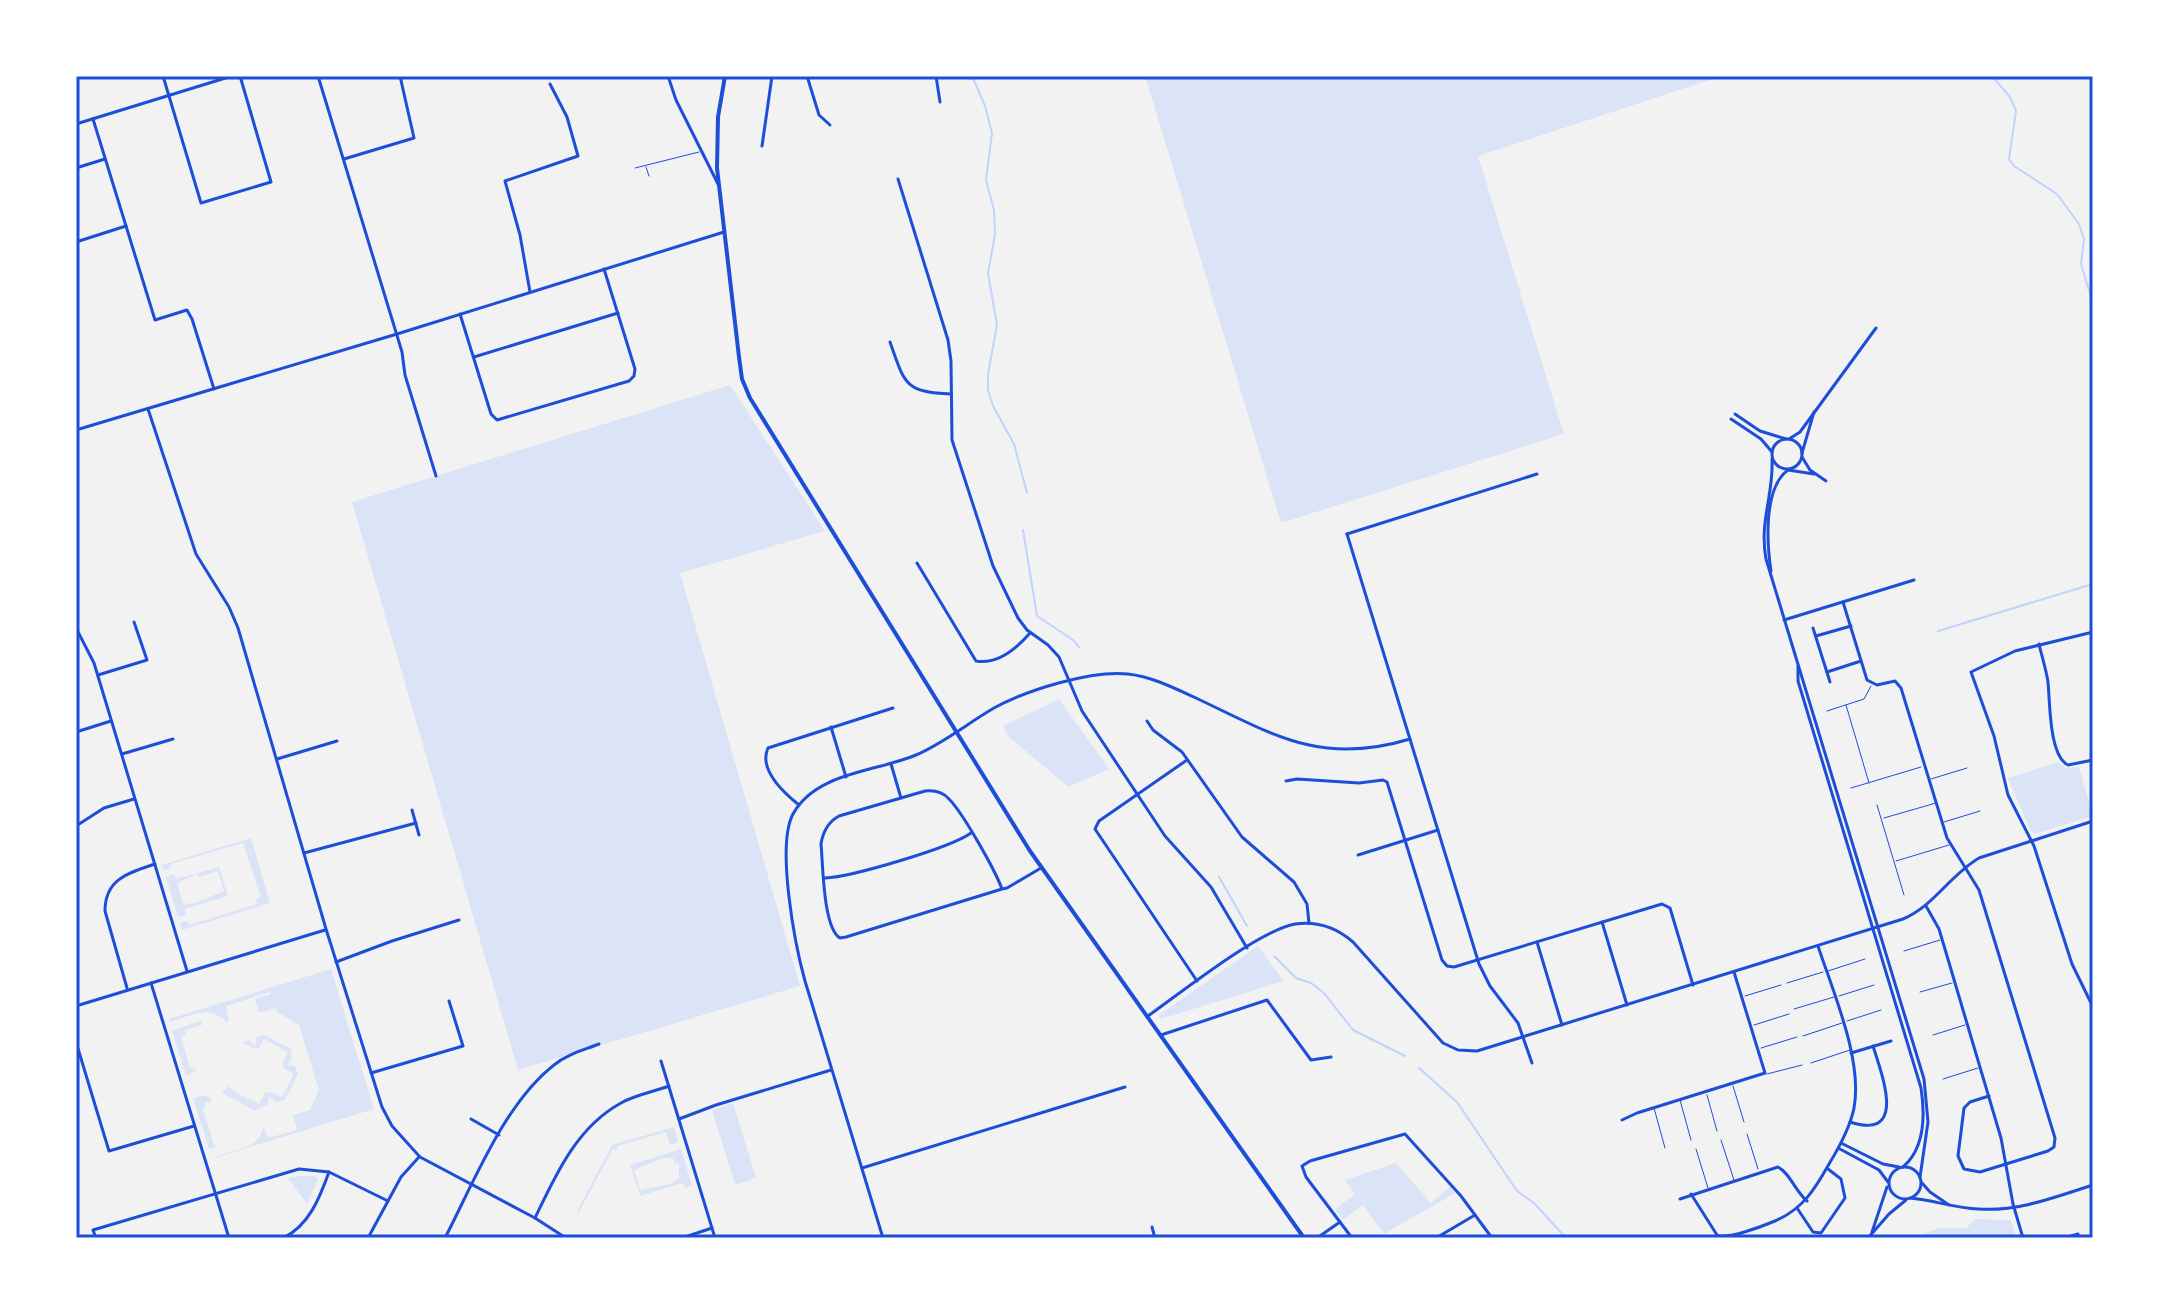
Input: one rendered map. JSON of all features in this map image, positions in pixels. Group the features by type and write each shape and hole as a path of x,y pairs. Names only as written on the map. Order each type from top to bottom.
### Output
{"main road":[{"path":"725,76 717,132 718,184 741,368 750,398 1041,868 1304,1238"}],"street":[{"path":"163,76 201,203 271,182 240,76"},
{"path":"76,124 232,76"},
{"path":"318,76 397,334 436,476"},
{"path":"344,159 414,138 400,76"},
{"path":"668,76 676,100 718,184"},
{"path":"762,146 772,76"},
{"path":"807,76 819,115 830,125"},
{"path":"936,76 940,102"},
{"path":"530,292 520,235 505,181 578,156 567,117 550,84"},
{"path":"93,119 155,320 187,310 214,389"},
{"path":"76,168 105,159"},
{"path":"898,179 948,340 952,440 993,566 1018,618 1030,633 1054,650 1082,711 1165,836 1211,887 1247,948"},
{"path":"76,242 126,226"},
{"path":"76,430 724,232"},
{"path":"460,314 491,414 497,420 629,381 635,369 604,269"},
{"path":"474,357 618,313"},
{"path":"1868,1238 1893,1210 1918,1192 1928,1122 1926,1087 1798,681 1798,666 1766,559 1763,534 1772,452 1776,443 1798,434 1876,328"},
{"path":"890,342 903,377 911,387 927,393 951,394"},
{"path":"148,409 196,554 229,607 238,628 382,1107 392,1126 420,1157 535,1218 566,1238"},
{"path":"1773,583 1768,543 1769,514 1777,481 1788,470 1798,466 1814,412"},
{"path":"1735,414 1760,431 1798,444 1814,474"},
{"path":"1731,419 1761,439 1772,452"},
{"path":"1772,459 1778,467 1814,474 1826,481"},
{"path":"1532,1063 1511,1011 1490,986 1477,959 1347,534 1537,474"},
{"path":"917,563 976,661 984,662 1007,654 1030,633"},
{"path":"1784,620 1914,580"},
{"path":"1843,602 1867,680 1872,684 1892,681 1900,685 1950,845 1979,890 2055,1140 2050,1150 1975,1173 1964,1169 1958,1159 1965,1106 1989,1096"},
{"path":"98,675 147,660 134,622"},
{"path":"1816,636 1851,626"},
{"path":"76,628 98,675 187,971"},
{"path":"1813,628 1830,682"},
{"path":"2092,634 2015,651 1971,672 1994,736 2008,795 2031,841 2072,964 2093,1007"},
{"path":"2039,644 2048,681 2054,739 2061,760 2068,765 2093,760"},
{"path":"1827,672 1861,661"},
{"path":"883,1238 801,967 794,932 786,838 799,805 819,787 922,752 1002,704 1068,682 1107,674 1150,678 1283,739 1319,748 1359,750 1410,739"},
{"path":"799,805 773,777 766,758 767,750 773,745 893,708"},
{"path":"76,732 112,721"},
{"path":"1147,721 1153,730 1178,748 1236,830 1298,887 1307,904 1309,923"},
{"path":"831,727 846,777"},
{"path":"122,754 173,739"},
{"path":"277,759 337,741"},
{"path":"1187,760 1099,821 1095,827 1096,833 1197,982"},
{"path":"891,764 901,798"},
{"path":"1286,781 1386,781 1443,962 1451,967 1660,904 1666,905 1693,985"},
{"path":"1002,889 952,802 942,793 925,791 839,816 829,824 822,839 830,923 838,937 1002,889 1041,868"},
{"path":"76,826 104,808 134,799"},
{"path":"412,810 419,835"},
{"path":"1147,1017 1247,948 1282,928 1309,923 1333,929 1349,938 1438,1039 1448,1046 1472,1052 1909,917 1926,906 1966,868 1985,856 2093,821"},
{"path":"304,853 416,823"},
{"path":"1358,855 1438,830"},
{"path":"825,878 844,876 953,843 971,833"},
{"path":"127,989 105,911 106,898 113,883 121,876 155,864"},
{"path":"1926,906 1942,939 1989,1096 2023,1238"},
{"path":"336,962 459,920"},
{"path":"1602,922 1627,1005"},
{"path":"1872,1232 1892,1173 1913,1156 1923,1118 1922,1095 1876,928"},
{"path":"76,1006 326,929"},
{"path":"1537,942 1562,1025"},
{"path":"1691,1194 1717,1235 1722,1237 1772,1222 1807,1201 1840,1146 1850,1122 1856,1089 1851,1051 1818,946"},
{"path":"1622,1120 1765,1073 1734,972"},
{"path":"151,983 229,1238"},
{"path":"1161,1035 1267,1000 1311,1060 1331,1057"},
{"path":"371,1073 463,1046 449,1001"},
{"path":"1851,1051 1891,1041"},
{"path":"76,1042 109,1151 194,1126"},
{"path":"445,1238 518,1102 553,1065 569,1055 599,1044"},
{"path":"1850,1122 1869,1126 1886,1114 1885,1086 1873,1046"},
{"path":"661,1061 715,1238"},
{"path":"679,1119 832,1070"},
{"path":"535,1218 576,1142 595,1119 624,1101 669,1086"},
{"path":"862,1168 1125,1087"},
{"path":"471,1119 499,1135"},
{"path":"1352,1238 1306,1177 1302,1166 1325,1156 1405,1134 1492,1238"},
{"path":"1840,1146 1883,1164 1912,1168 1927,1190 1949,1205"},
{"path":"1840,1146 1879,1170 1894,1195 1903,1199 1979,1210 2014,1208 2093,1185"},
{"path":"368,1238 401,1177 420,1157"},
{"path":"1680,1199 1776,1167 1782,1168 1807,1201"},
{"path":"96,1238 93,1230 299,1169 329,1172 388,1201"},
{"path":"1797,1208 1817,1234 1822,1232 1845,1198 1841,1179 1827,1169"},
{"path":"283,1238 309,1216 329,1172"},
{"path":"1436,1238 1475,1215"},
{"path":"1317,1238 1340,1222"},
{"path":"1152,1227 1155,1238"},
{"path":"682,1238 712,1228"},
{"path":"2064,1238 2078,1234 2079,1238"}],"lane":[{"path":"635,168 701,152"},
{"path":"646,165 649,176"},
{"path":"1827,711 1865,698 1872,684"},
{"path":"1846,705 1869,783"},
{"path":"1851,788 1925,766"},
{"path":"1929,779 1967,768"},
{"path":"1881,819 1936,802"},
{"path":"1877,805 1904,895"},
{"path":"1943,823 1980,811"},
{"path":"1894,862 1950,845"},
{"path":"1904,951 1942,939"},
{"path":"1787,983 1865,959"},
{"path":"1920,992 1955,982"},
{"path":"1742,997 1781,985"},
{"path":"1794,1009 1874,985"},
{"path":"1803,1036 1881,1010"},
{"path":"1751,1026 1789,1014"},
{"path":"1933,1035 1967,1024"},
{"path":"1758,1050 1797,1037"},
{"path":"1811,1063 1851,1051"},
{"path":"1765,1073 1771,1075 1802,1065"},
{"path":"1943,1079 1980,1067"},
{"path":"1732,1083 1744,1122"},
{"path":"1706,1091 1717,1131"},
{"path":"1680,1100 1691,1140"},
{"path":"1654,1107 1665,1148"},
{"path":"1747,1134 1759,1172"},
{"path":"1721,1140 1734,1180"},
{"path":"1696,1149 1708,1188"}],"shaded area":[{"path":"1145,76 1722,76 1478,156 1564,434 1281,523"},
{"path":"730,385 825,531 680,573 800,986 518,1070 352,502"},
{"path":"1059,699 1109,769 1068,787 1008,736 1003,726"},
{"path":"2058,762 2066,768 2079,767 2093,816 2035,834 2030,830 2008,778"},
{"path":"251,838 270,903 182,930 180,923 187,921 189,925 257,904 256,899 261,897 243,843 171,864 172,868 164,870 162,865"},
{"path":"219,867 228,896 185,909 186,915 178,917 166,877 174,874 176,879","holes":["218,871 224,891 195,903 183,904 177,883 197,874 199,877"]},
{"path":"1258,946 1284,981 1161,1019 1159,1015"},
{"path":"331,969 374,1109 214,1158 251,1145 261,1134 263,1126 268,1138 297,1130 293,1115 310,1110 319,1090 299,1025 275,1008 259,1013 255,999 270,992 226,1006 229,1021 226,1022 207,1013 170,1022 169,1019"},
{"path":"201,1021 202,1025 185,1030 186,1034 181,1037 190,1068 195,1067 196,1071 186,1076 172,1030"},
{"path":"265,1035 291,1049 292,1058 287,1065 295,1066 298,1074 285,1100 276,1102 269,1096 267,1105 256,1111 222,1093 228,1086 259,1104 265,1093 282,1097 294,1074 284,1068 283,1062 288,1052 264,1039 259,1048 254,1049 242,1042 249,1040 255,1046 257,1037"},
{"path":"205,1095 212,1099 210,1103 206,1102 204,1106 207,1108 203,1109 214,1145 219,1145 209,1149 193,1098"},
{"path":"733,1103 756,1178 735,1185 712,1110"},
{"path":"674,1127 678,1142 670,1145 666,1132 618,1146 616,1151 613,1149 577,1211 612,1145"},
{"path":"681,1149 692,1186 685,1188 683,1183 640,1196 630,1165","holes":["663,1158 673,1158 679,1164 679,1178 671,1184 640,1190 634,1170"]},
{"path":"1396,1163 1431,1203 1450,1187 1455,1193 1384,1234 1363,1205 1343,1220 1335,1209 1355,1194 1345,1180"},
{"path":"315,1176 318,1180 307,1204 288,1178"},
{"path":"1976,1219 2011,1220 2016,1238 1913,1238 1939,1228 1966,1228"}],"waterway":[{"path":"972,76 992,133 986,180 994,210 995,234 988,273 997,325 988,390 993,406 1014,444 1027,493"},
{"path":"1992,76 2010,97 2016,111 2009,159 2014,166 2057,194 2079,224 2084,239 2081,264 2093,304"},
{"path":"1023,530 1037,616 1079,647"},
{"path":"1938,631 2093,584"},
{"path":"1219,877 1247,926"},
{"path":"1274,956 1296,978 1311,983 1324,993 1353,1030 1405,1056"},
{"path":"1419,1068 1457,1102 1517,1191 1534,1203 1566,1238"}]}
